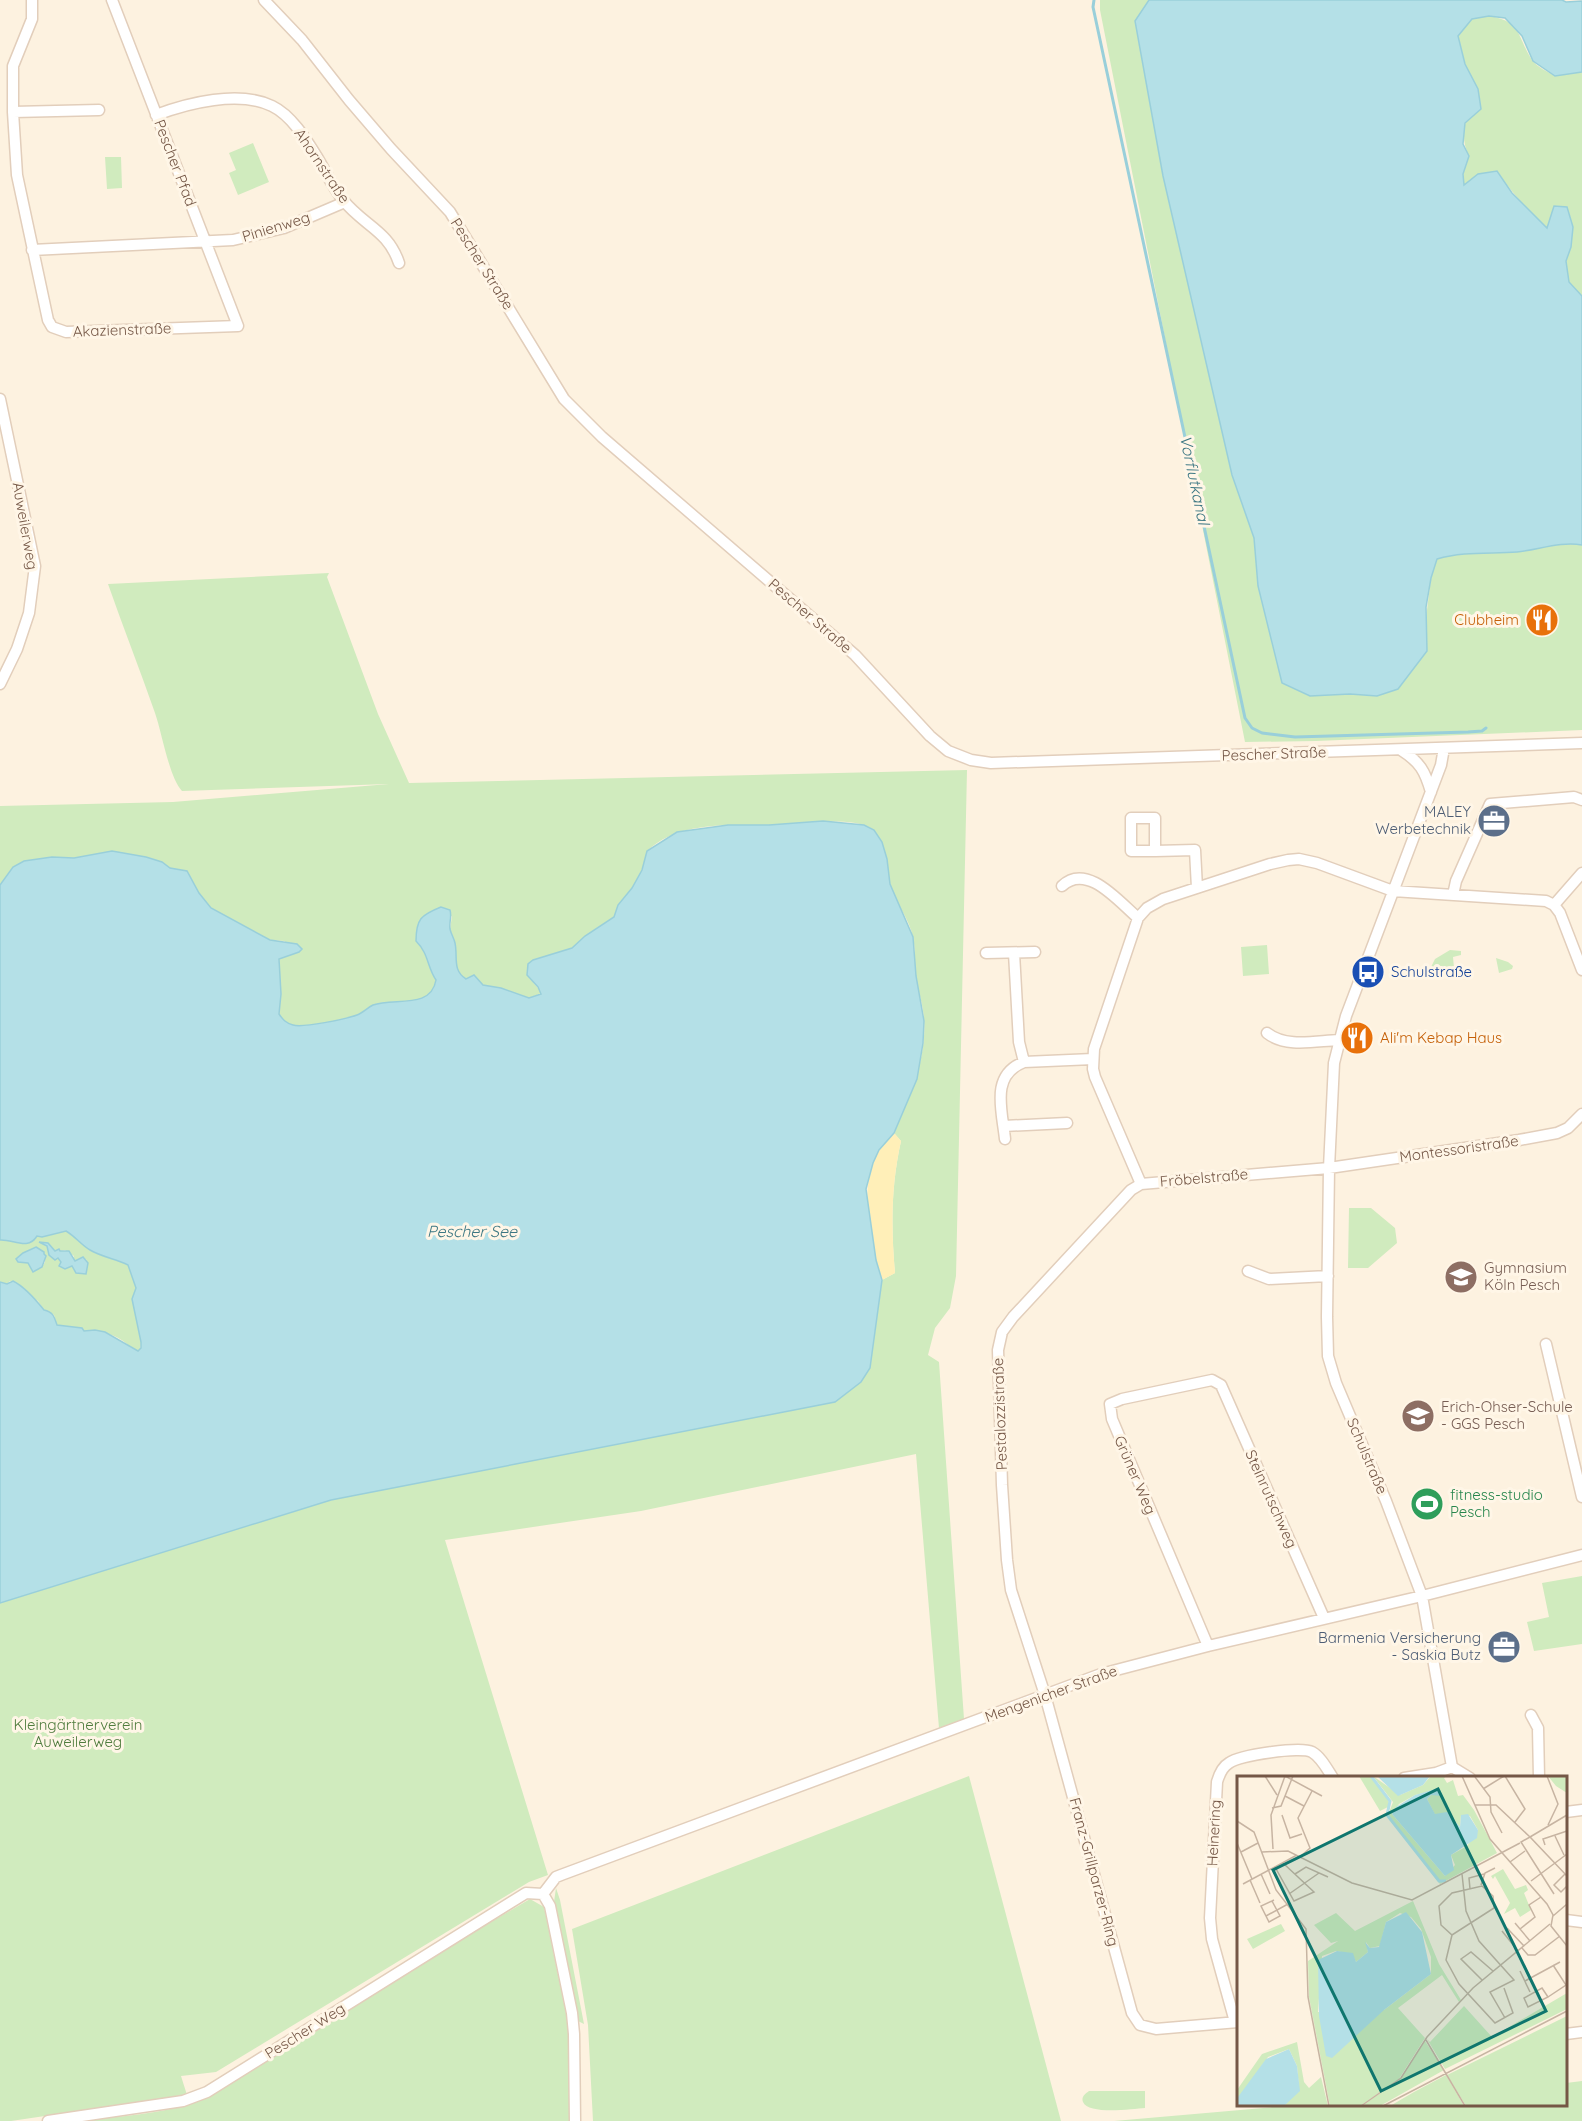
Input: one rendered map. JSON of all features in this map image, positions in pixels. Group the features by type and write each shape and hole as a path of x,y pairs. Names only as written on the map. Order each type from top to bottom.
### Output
{"street":[{"name":"Akazienstraße","path":"32,0 32,19 13,66 12,112 17,175 48,320 52,327 59,330 238,326"},
{"name":"Pescher Pfad","path":"112,0 238,326"},
{"name":"Pescher Straße","path":"268,2 384,141 450,212 564,399 602,437 855,655 930,735 948,750 971,760 991,763 1582,743"},
{"name":"Ahornstraße","path":"156,115 183,105 209,101 237,99 272,106 295,126 345,202 359,217 388,240 399,263"},
{"path":"12,112 99,110"},
{"name":"Pinienweg","path":"205,242 233,240 284,228 345,202"},
{"path":"32,250 205,242"},
{"name":"Auweilerweg","path":"0,399 35,566 29,613 17,649 0,684"},
{"name":"Schulstraße","path":"1422,1596 1407,1552 1330,1365 1327,1334 1329,1168 1334,1063 1338,1040 1443,760 1444,748"},
{"path":"1401,750 1416,760 1427,777 1431,792"},
{"path":"1453,895 1456,881 1490,804 1574,797 1582,800"},
{"path":"1155,851 1195,850 1197,888"},
{"path":"1062,886 1068,880 1080,877 1090,880 1138,918 1147,908 1163,899 1270,864 1299,859 1317,863 1393,891 1546,901 1554,905 1560,913 1582,970"},
{"path":"1554,905 1582,873"},
{"name":"Fröbelstraße","path":"1138,918 1094,1049 1093,1059 1095,1077 1141,1184 1329,1168"},
{"path":"987,953 1035,952"},
{"path":"1014,953 1019,1042 1024,1062"},
{"path":"1267,1033 1287,1042 1338,1040"},
{"path":"1005,1139 1000,1089 1003,1079 1015,1065 1024,1062 1093,1059"},
{"name":"Montessoristraße","path":"1329,1168 1543,1136 1568,1128 1582,1114"},
{"path":"1004,1126 1067,1123"},
{"name":"Pestalozzistraße","path":"1045,1695 1011,1590 1002,1485 998,1350 1002,1332 1013,1317 1131,1190 1141,1184"},
{"path":"1248,1271 1269,1279 1328,1276"},
{"path":"1546,1344 1582,1497"},
{"name":"Steinrutschweg","path":"1216,1381 1221,1385 1324,1618"},
{"name":"Grüner Weg","path":"1208,1646 1109,1411 1110,1404 1122,1399 1216,1381"},
{"name":"Mengenicher Straße","path":"543,1894 556,1877 561,1875 1132,1664 1582,1556"},
{"path":"1422,1596 1452,1767 1467,1776"},
{"name":"Franz-Grillparzer-Ring","path":"1045,1695 1132,2013 1135,2020 1144,2027 1163,2029"},
{"path":"1531,1715 1538,1728 1539,1776"},
{"name":"Heinering","path":"1163,2029 1237,2022 1212,1939 1210,1918 1219,1774 1230,1762 1244,1757 1300,1749 1314,1753 1331,1776"},
{"path":"1417,1776 1436,1773 1452,1767"},
{"path":"1567,1812 1582,1810"},
{"name":"Pescher Weg","path":"48,2121 183,2101 207,2092 526,1893 543,1894"},
{"path":"543,1894 550,1906 572,2013 575,2121"},
{"path":"1567,1920 1582,1922"},
{"path":"1567,2034 1582,2032"}],"green space":[{"path":"1100,0 1149,0 1135,21 1163,176 1232,475 1254,538 1258,586 1350,694 1377,696 1425,626 1431,578 1437,559 1467,554 1517,552 1566,544 1582,545 1582,730 1245,742 1100,10"},
{"path":"1489,16 1500,18 1513,26 1532,60 1543,69 1555,76 1582,72 1582,296 1569,282 1566,261 1571,247 1531,212 1497,171 1464,186 1463,174 1469,156 1464,131 1478,89 1465,64 1458,35 1472,19"},
{"path":"253,143 269,182 238,195 229,173 236,170 229,153"},
{"path":"105,157 121,157 122,188 107,189"},
{"name":"Kleingärtnerverein Auweilerweg","path":"329,573 327,577 378,714 409,783 967,770 956,1276 950,1308 935,1328 928,1355 939,1362 964,1719 939,1728 916,1454 641,1511 445,1540 548,1875 529,1882 216,2072 181,2076 187,2095 0,2121 0,1603 331,1500 870,1368 882,1280 895,1273 893,1207 895,1174 901,1141 894,1133 920,1063 924,1019 915,975 911,931 892,891 880,840 872,829 849,822 834,821 715,826 685,830 659,842 647,851 642,870 632,888 618,905 614,917 585,936 572,948 533,960 527,975 542,993 529,998 460,976 456,968 455,942 450,929 452,916 416,941 436,980 433,989 427,995 410,1001 373,1005 352,1017 298,1026 285,1021 279,1014 281,994 279,959 299,952 284,941 270,940 211,908 199,893 187,871 170,868 162,862 112,851 74,858 52,857 13,867 0,885 0,806 173,802 389,784 182,791 173,776 155,713 108,584"},
{"path":"1267,945 1269,974 1243,976 1241,947"},
{"path":"1450,950 1461,951 1461,955 1453,957 1454,968 1429,971 1435,959"},
{"path":"1496,958 1508,962 1513,966 1512,969 1499,973"},
{"path":"1349,1208 1371,1208 1395,1228 1397,1243 1368,1268 1348,1268"},
{"path":"66,1231 94,1252 128,1265 136,1288 132,1299 139,1327 140,1350 136,1350 107,1333 57,1325 54,1315 44,1310 38,1301 23,1291 21,1286 10,1281 7,1284 0,1282 0,1240 35,1240 37,1236 42,1237","holes":["39,1242 48,1243 55,1251 65,1250 74,1256 75,1261 86,1259 88,1264 84,1273 76,1273 72,1266 65,1269 58,1258 49,1255 47,1246","34,1249 42,1252 45,1262 42,1267 34,1271 28,1263 17,1262 19,1256"]},
{"path":"1582,1576 1582,1644 1534,1651 1527,1622 1549,1617 1542,1583"},
{"path":"969,1776 1061,2121 593,2121 588,2025 572,1929"},
{"path":"556,1888 584,2024 578,2021 554,1902"},
{"path":"530,1899 544,1907 570,2033 570,2121 83,2121 180,2107 211,2096 452,1945"},
{"path":"1582,2081 1582,2121 1114,2121 1285,2106 1567,2106 1567,2083"},
{"path":"1089,2091 1145,2091 1145,2108 1093,2109 1083,2102 1084,2096"}],"sand":[{"path":"894,1133 901,1141 895,1174 893,1207 895,1273 882,1280 870,1232 867,1197 872,1165 879,1151"}],"water":[{"path":"1149,0 1582,1 1582,72 1555,76 1533,61 1522,36 1505,18 1489,16 1472,19 1458,36 1465,64 1478,89 1481,109 1465,123 1463,144 1469,156 1463,174 1464,185 1478,174 1497,171 1512,193 1547,228 1554,206 1567,207 1573,227 1571,247 1566,261 1569,282 1582,296 1582,545 1566,544 1517,552 1467,554 1437,559 1426,607 1427,651 1398,689 1377,696 1350,694 1310,696 1282,683 1258,586 1254,538 1232,475 1163,176 1135,21"},
{"name":"Pescher See","path":"823,821 864,825 874,830 882,842 890,884 913,937 916,976 924,1021 917,1079 894,1133 879,1150 866,1189 876,1260 882,1280 870,1368 861,1382 835,1402 331,1500 0,1603 0,1282 7,1284 13,1281 21,1286 44,1310 51,1313 57,1325 82,1328 84,1331 105,1332 138,1351 141,1348 132,1299 136,1288 128,1265 90,1250 66,1231 42,1237 37,1236 25,1244 0,1240 0,885 13,867 24,861 52,857 74,858 112,851 146,857 162,862 170,868 187,871 199,893 211,908 270,940 297,944 302,949 279,959 281,994 279,1014 285,1021 298,1026 352,1017 373,1005 410,1001 427,995 433,989 436,980 416,941 417,928 424,915 441,907 450,910 450,929 455,943 459,972 466,979 474,975 483,985 501,988 529,998 541,994 527,975 528,964 533,960 572,948 585,936 614,917 618,905 632,888 642,870 647,851 677,832 728,825"},
{"path":"39,1242 48,1243 55,1251 59,1249 69,1251 75,1261 83,1257 88,1263 86,1274 76,1273 72,1266 65,1269 59,1266 61,1262 58,1258 55,1260 49,1255 47,1246"},
{"path":"36,1247 46,1256 42,1267 33,1272 28,1263 18,1262 16,1259"}],"waterway":[{"name":"Vorflutkanal","path":"1094,0 1093,7 1245,718 1252,728 1262,733 1295,737 1468,732 1482,731 1486,728"}],"place":[{"name":"Clubheim","path":"1542,620"},
{"name":"MALEY Werbetechnik","path":"1494,821"},
{"name":"Schulstraße","path":"1368,972"},
{"name":"Ali'm Kebap Haus","path":"1357,1038"},
{"name":"Gymnasium Köln Pesch","path":"1461,1277"},
{"name":"Erich-Ohser-Schule - GGS Pesch","path":"1418,1416"},
{"name":"fitness-studio Pesch","path":"1427,1504"},
{"name":"Barmenia Versicherung - Saskia Butz","path":"1504,1647"}]}
